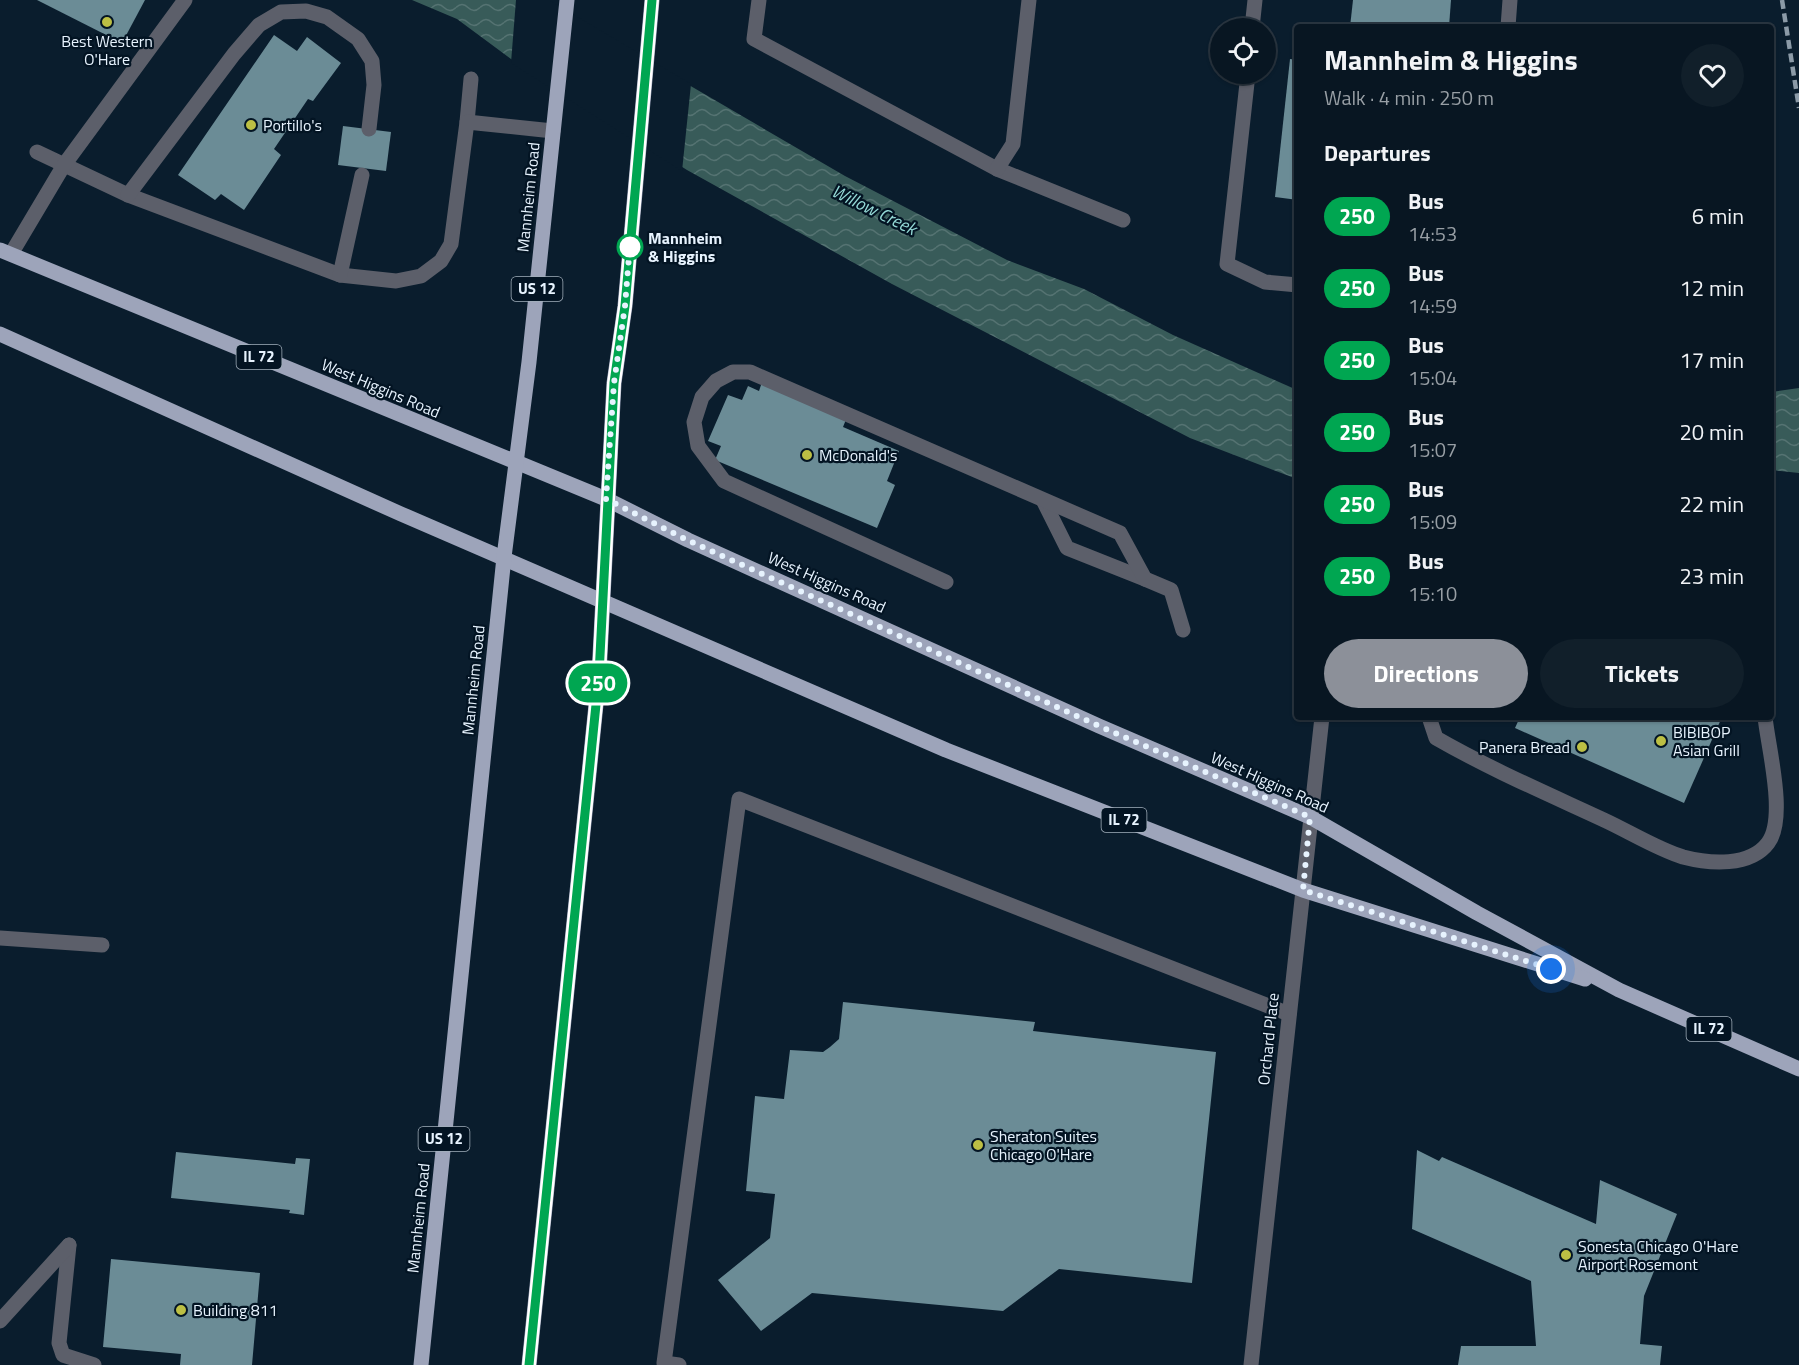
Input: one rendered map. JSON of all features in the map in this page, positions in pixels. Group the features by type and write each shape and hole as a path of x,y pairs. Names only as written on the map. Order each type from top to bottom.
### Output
{"main road":[{"path":"529,1365 599,675 606,499 614,383 625,306 652,0"},
{"name":"Mannheim Road","path":"421,1365 504,557 517,464 566,4"},
{"name":"West Higgins Road","path":"6,252 606,499 687,540 1099,726 1310,817 1477,914 1619,990 1799,1069"},
{"name":"West Higgins Road","path":"0,334 401,514 946,750 1303,890 1619,990"}],"lane":[{"path":"6,252 64,165 185,0"},
{"path":"759,0 754,39 997,169 1123,220"},
{"path":"997,169 1013,144 1029,0"},
{"path":"1253,18 1255,0"},
{"path":"1508,24 1510,0"},
{"path":"128,195 234,54 259,25 281,12 306,11 327,16 357,39 372,61 374,85 369,129"},
{"path":"37,152 128,195 340,275 396,281 421,276 441,261 451,244 471,79"},
{"path":"1247,84 1227,264 1265,282 1294,285"},
{"path":"467,122 553,130"},
{"path":"340,275 362,175"},
{"path":"946,582 724,482 698,446 694,422 702,397 716,381 733,372 750,372 1120,533 1145,579"},
{"path":"1043,500 1067,548 1171,590 1183,630"},
{"name":"Orchard Place","path":"1251,1365 1322,720"},
{"path":"1430,720 1436,738 1472,759 1683,857 1724,862 1755,856 1769,842 1774,830 1777,805 1765,720"},
{"path":"679,1365 664,1363 739,799 1289,1014"},
{"path":"0,938 102,945"},
{"path":"0,1321 69,1245 59,1343 63,1356 94,1365"}],"water":[{"name":"Willow Creek","path":"412,0 543,0 845,176 1007,260 1084,289 1173,335 1294,389 1294,478 1190,438 892,284 687,170 511,59 457,19"},
{"path":"1799,388 1799,473 1774,470 1774,392"}],"pier":[{"path":"516,0 549,0 691,84 682,171 511,63"}],"building":[{"name":"Best Western O'Hare","path":"37,0 145,0 122,43"},
{"path":"1353,0 1451,0 1449,24 1350,24"},
{"name":"Portillo's","path":"274,35 297,51 307,37 341,63 313,101 308,99 274,149 281,155 244,210 221,194 215,200 178,175"},
{"path":"1290,59 1294,60 1294,199 1275,197"},
{"path":"343,126 391,132 386,171 338,165"},
{"name":"McDonald's","path":"762,382 847,417 843,427 899,451 887,481 895,485 877,528 715,460 721,446 708,441 728,395 742,400 748,386 759,391"},
{"name":"BIBIBOP Asian Grill","path":"1519,720 1721,720 1684,803 1515,728"},
{"name":"Sheraton Suites Chicago O'Hare","path":"843,1002 1035,1022 1033,1031 1216,1052 1192,1283 1059,1269 1003,1311 812,1293 761,1331 718,1280 770,1238 775,1194 746,1191 755,1096 784,1099 790,1050 823,1052 839,1039"},
{"name":"Sonesta Chicago O'Hare Airport Rosemont","path":"1417,1150 1439,1161 1442,1157 1596,1224 1600,1180 1677,1214 1644,1296 1640,1344 1662,1346 1660,1365 1458,1365 1461,1346 1536,1346 1531,1281 1412,1229"},
{"path":"176,1152 295,1164 296,1158 310,1159 304,1215 289,1213 290,1210 171,1198"},
{"name":"Building 811","path":"111,1259 260,1273 252,1365 180,1365 181,1354 103,1347"}],"railway":[{"path":"1782,0 1799,108"}],"bus line":[{"name":"250","path":"529,1365 599,675 606,499 614,383 625,306 652,0"}],"place":[{"name":"Best Western O'Hare","path":"107,22"},
{"name":"Portillo's","path":"251,125"},
{"name":"Mannheim & Higgins","path":"630,247"},
{"name":"McDonald's","path":"807,455"},
{"name":"BIBIBOP Asian Grill","path":"1661,741"},
{"name":"Panera Bread","path":"1582,747"},
{"name":"Sheraton Suites Chicago O'Hare","path":"978,1145"},
{"name":"Sonesta Chicago O'Hare Airport Rosemont","path":"1566,1255"},
{"name":"Building 811","path":"181,1310"}],"route":[{"path":"630,247 630,244 625,306 614,383 606,499 687,540 1099,726 1310,817 1303,890 1551,969"}]}
